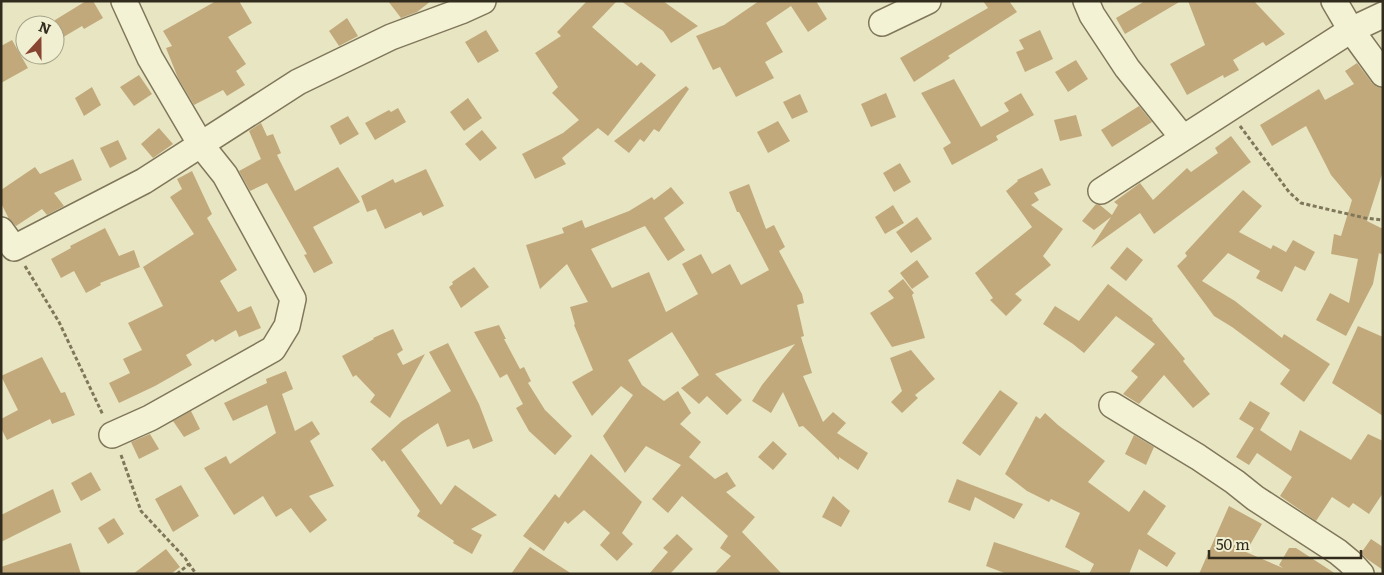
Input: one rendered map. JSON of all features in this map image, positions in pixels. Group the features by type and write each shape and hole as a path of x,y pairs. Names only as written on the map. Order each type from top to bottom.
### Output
{"street":[{"path":"112,436 150,418 273,349 287,326 293,299 225,175 201,145 150,58 124,1"},
{"path":"1,230 14,248 144,181 298,82 331,64 391,37 461,11 482,1"},
{"path":"882,23 928,1"},
{"path":"1086,1 1092,15 1127,68 1183,138"},
{"path":"1334,1 1351,30 1383,74"},
{"path":"1101,191 1351,30 1383,15"},
{"path":"1112,405 1235,482 1338,552 1360,574"}],"path":[{"path":"1229,108 1289,192 1301,203 1365,218 1383,220"},
{"path":"176,574 189,564"}],"building":[{"path":"86,1 93,1 103,18 84,29 82,26 65,36 65,15 63,15"},
{"path":"216,1 239,1 252,23 228,37 246,64 236,71 245,85 227,96 223,90 194,105 178,78 166,48 172,46 163,31"},
{"path":"388,1 431,1 417,12 401,18"},
{"path":"587,1 617,1 592,27 637,66 641,62 656,75 608,136 598,128 562,158 566,164 535,179 522,154 563,133 579,120 552,93 558,87 535,53 561,36 557,32"},
{"path":"621,1 663,1 698,26 671,43 663,31"},
{"path":"759,1 816,1 827,19 808,32 791,6 766,23 783,52 765,62 774,78 736,97 720,67 713,70 696,36 724,25"},
{"path":"983,1 1009,1 1017,12 948,56 950,58 914,82 900,58 988,8"},
{"path":"1145,1 1181,1 1125,34 1116,18"},
{"path":"1188,1 1254,1 1285,34 1266,46 1263,42 1233,60 1239,70 1224,78 1223,75 1187,95 1170,64 1205,45"},
{"path":"347,18 358,36 339,46 329,31"},
{"path":"486,30 499,51 478,63 465,42"},
{"path":"1040,30 1053,59 1025,72 1016,52 1024,49 1019,40"},
{"path":"12,40 15,45 15,65 26,65 28,68 1,83 1,46"},
{"path":"1076,60 1088,79 1068,92 1055,72"},
{"path":"1357,63 1372,83 1377,87 1383,88 1383,171 1367,221 1383,229 1383,255 1379,253 1373,284 1346,336 1316,320 1330,293 1349,303 1358,259 1331,254 1334,234 1341,236 1352,200 1331,175 1306,126 1272,146 1260,125 1319,89 1325,100 1354,84 1345,71"},
{"path":"139,75 152,94 134,106 120,87"},
{"path":"954,79 981,127 1009,111 1004,103 1021,93 1034,115 996,136 998,140 952,165 943,148 951,143 921,93"},
{"path":"686,86 689,89 659,132 654,129 644,142 640,139 629,153 614,141"},
{"path":"92,87 101,105 84,116 75,98"},
{"path":"886,93 896,117 871,127 861,104"},
{"path":"800,94 808,112 792,119 783,102"},
{"path":"468,98 482,118 464,131 450,112"},
{"path":"1139,106 1152,122 1112,147 1101,130"},
{"path":"398,108 406,122 375,140 365,123 389,110 391,112"},
{"path":"1076,115 1082,136 1060,141 1054,120"},
{"path":"348,116 359,134 340,145 330,126"},
{"path":"778,121 790,141 768,153 757,132"},
{"path":"261,123 267,136 273,134 281,153 277,155 295,191 338,167 360,202 313,227 333,263 314,273 304,255 307,254 267,183 250,191 239,171 261,159 249,131"},
{"path":"159,128 173,144 153,158 141,144"},
{"path":"482,130 497,148 480,161 465,144"},
{"path":"1231,136 1251,162 1154,234 1140,213 1091,248 1111,217 1094,230 1082,221 1096,204 1112,215 1118,205 1114,202 1140,183 1153,200 1187,168 1191,172 1218,153 1215,148"},
{"path":"118,140 127,159 110,168 100,148"},
{"path":"73,159 82,180 54,193 64,206 47,215 42,209 16,226 9,219 1,203 1,190 35,167 40,174"},
{"path":"900,163 911,182 894,192 883,173"},
{"path":"1042,168 1051,185 1034,193 1039,200 1031,205 1063,229 1043,256 1051,265 1015,294 1022,300 1006,316 990,300 993,298 975,273 1032,227 1006,191 1017,180"},
{"path":"426,169 444,206 423,216 421,212 385,229 376,209 367,212 361,196 393,179 395,183"},
{"path":"192,171 212,214 207,218 237,270 220,281 238,312 251,306 261,328 239,337 236,330 215,342 213,339 186,355 192,365 155,386 119,403 109,383 130,373 123,359 142,350 128,323 163,306 143,267 194,234 170,197 182,189 177,179"},
{"path":"749,184 766,229 774,225 785,247 779,251 802,294 804,303 797,305 804,336 801,337 812,373 803,376 823,422 833,412 846,423 837,433 868,453 858,470 839,457 839,460 803,426 799,427 783,392 771,413 752,401 762,385 795,344 715,374 742,400 727,415 707,396 699,404 681,388 699,375 672,332 628,360 642,385 664,401 678,391 691,413 680,424 701,442 689,457 715,479 727,472 736,486 726,492 755,517 742,532 782,574 714,574 731,556 720,548 728,536 682,496 668,513 652,499 681,465 646,446 625,473 603,436 633,395 621,386 592,416 572,382 593,370 574,325 570,307 588,302 567,264 540,289 526,245 564,233 562,228 582,220 585,228 629,211 652,197 654,200 671,187 684,203 664,218 685,250 668,261 645,226 591,249 612,288 649,272 666,312 698,294 682,264 701,254 712,274 730,264 741,285 769,270 739,212 737,212 729,192"},
{"path":"1243,190 1262,206 1239,232 1271,249 1273,245 1286,252 1293,240 1315,252 1305,271 1295,266 1282,292 1256,278 1260,271 1228,253 1202,281 1235,301 1282,338 1284,334 1330,364 1304,402 1280,384 1290,370 1214,316 1177,266 1187,256 1185,253"},
{"path":"893,205 904,223 885,234 875,217"},
{"path":"917,217 932,239 911,253 896,232"},
{"path":"105,228 119,256 134,250 140,267 100,283 101,285 86,293 74,271 61,278 51,259 71,248 70,246"},
{"path":"1127,247 1143,260 1126,281 1110,268"},
{"path":"917,260 929,277 912,289 900,273"},
{"path":"474,267 489,287 461,308 449,287 453,284 452,282"},
{"path":"903,279 914,293 912,295 925,338 892,347 870,313 894,298 888,291"},
{"path":"1108,284 1153,319 1185,359 1183,361 1210,394 1193,408 1164,375 1139,404 1123,394 1138,377 1131,371 1155,344 1116,316 1084,353 1043,324 1055,306 1079,321"},
{"path":"499,325 506,339 504,339 520,369 524,367 531,381 528,383 545,410 572,436 555,455 529,431 516,408 523,404 507,374 500,378 474,332"},
{"path":"1358,326 1383,337 1383,416 1332,383"},
{"path":"393,329 403,350 397,354 403,365 425,354 390,418 370,402 375,395 356,375 353,377 342,356"},
{"path":"448,343 479,404 493,441 473,449 469,439 447,447 438,423 401,450 441,505 455,485 497,515 471,529 482,535 472,554 453,543 454,541 417,516 420,511 384,460 382,462 371,449 402,421 451,391 429,352"},
{"path":"911,350 935,379 915,395 918,398 902,413 891,402 902,391 890,358"},
{"path":"42,357 61,393 65,392 75,415 52,424 50,419 7,440 1,428 1,419 18,410 1,376"},
{"path":"286,371 293,389 282,394 295,431 312,421 320,434 310,441 334,486 309,496 327,520 310,533 291,508 276,517 263,496 234,515 204,468 226,456 230,464 276,433 267,405 233,421 224,403 267,383 266,379"},
{"path":"1000,390 1018,403 980,456 962,443"},
{"path":"1250,401 1270,413 1260,430 1291,451 1300,430 1351,460 1368,434 1383,441 1383,493 1369,514 1353,503 1349,508 1332,497 1316,521 1280,496 1292,477 1257,453 1249,465 1236,457 1254,428 1239,419"},
{"path":"191,411 200,429 184,437 173,421"},
{"path":"1045,413 1105,461 1088,482 1129,512 1144,490 1166,506 1147,534 1176,553 1167,567 1139,549 1129,574 1089,574 1094,564 1065,547 1080,513 1051,499 1049,502 1027,491 1005,474 1036,416 1040,419"},
{"path":"150,434 159,449 139,459 131,442"},
{"path":"1134,435 1154,447 1146,465 1125,454"},
{"path":"773,441 787,454 773,470 758,457"},
{"path":"591,454 642,502 622,533 633,544 617,561 600,545 610,533 584,510 568,524 565,521 544,551 523,536 555,494 559,498"},
{"path":"91,472 101,490 81,501 71,483"},
{"path":"957,479 1023,504 1014,519 975,497 970,511 948,502"},
{"path":"181,485 199,516 173,532 155,499"},
{"path":"53,489 61,512 1,542 1,515"},
{"path":"833,496 850,511 841,527 822,517"},
{"path":"1229,506 1262,524 1246,552 1283,568 1279,565 1289,548 1296,548 1336,574 1199,574"},
{"path":"114,518 124,534 108,544 98,528"},
{"path":"677,534 693,549 670,574 649,574 668,552 663,548"},
{"path":"1371,539 1383,547 1383,570 1361,553"},
{"path":"994,542 1080,571 1080,574 1007,574 986,566"},
{"path":"71,543 81,574 1,574 1,567"},
{"path":"530,547 572,574 511,574"},
{"path":"166,549 180,567 171,574 133,574"}]}
